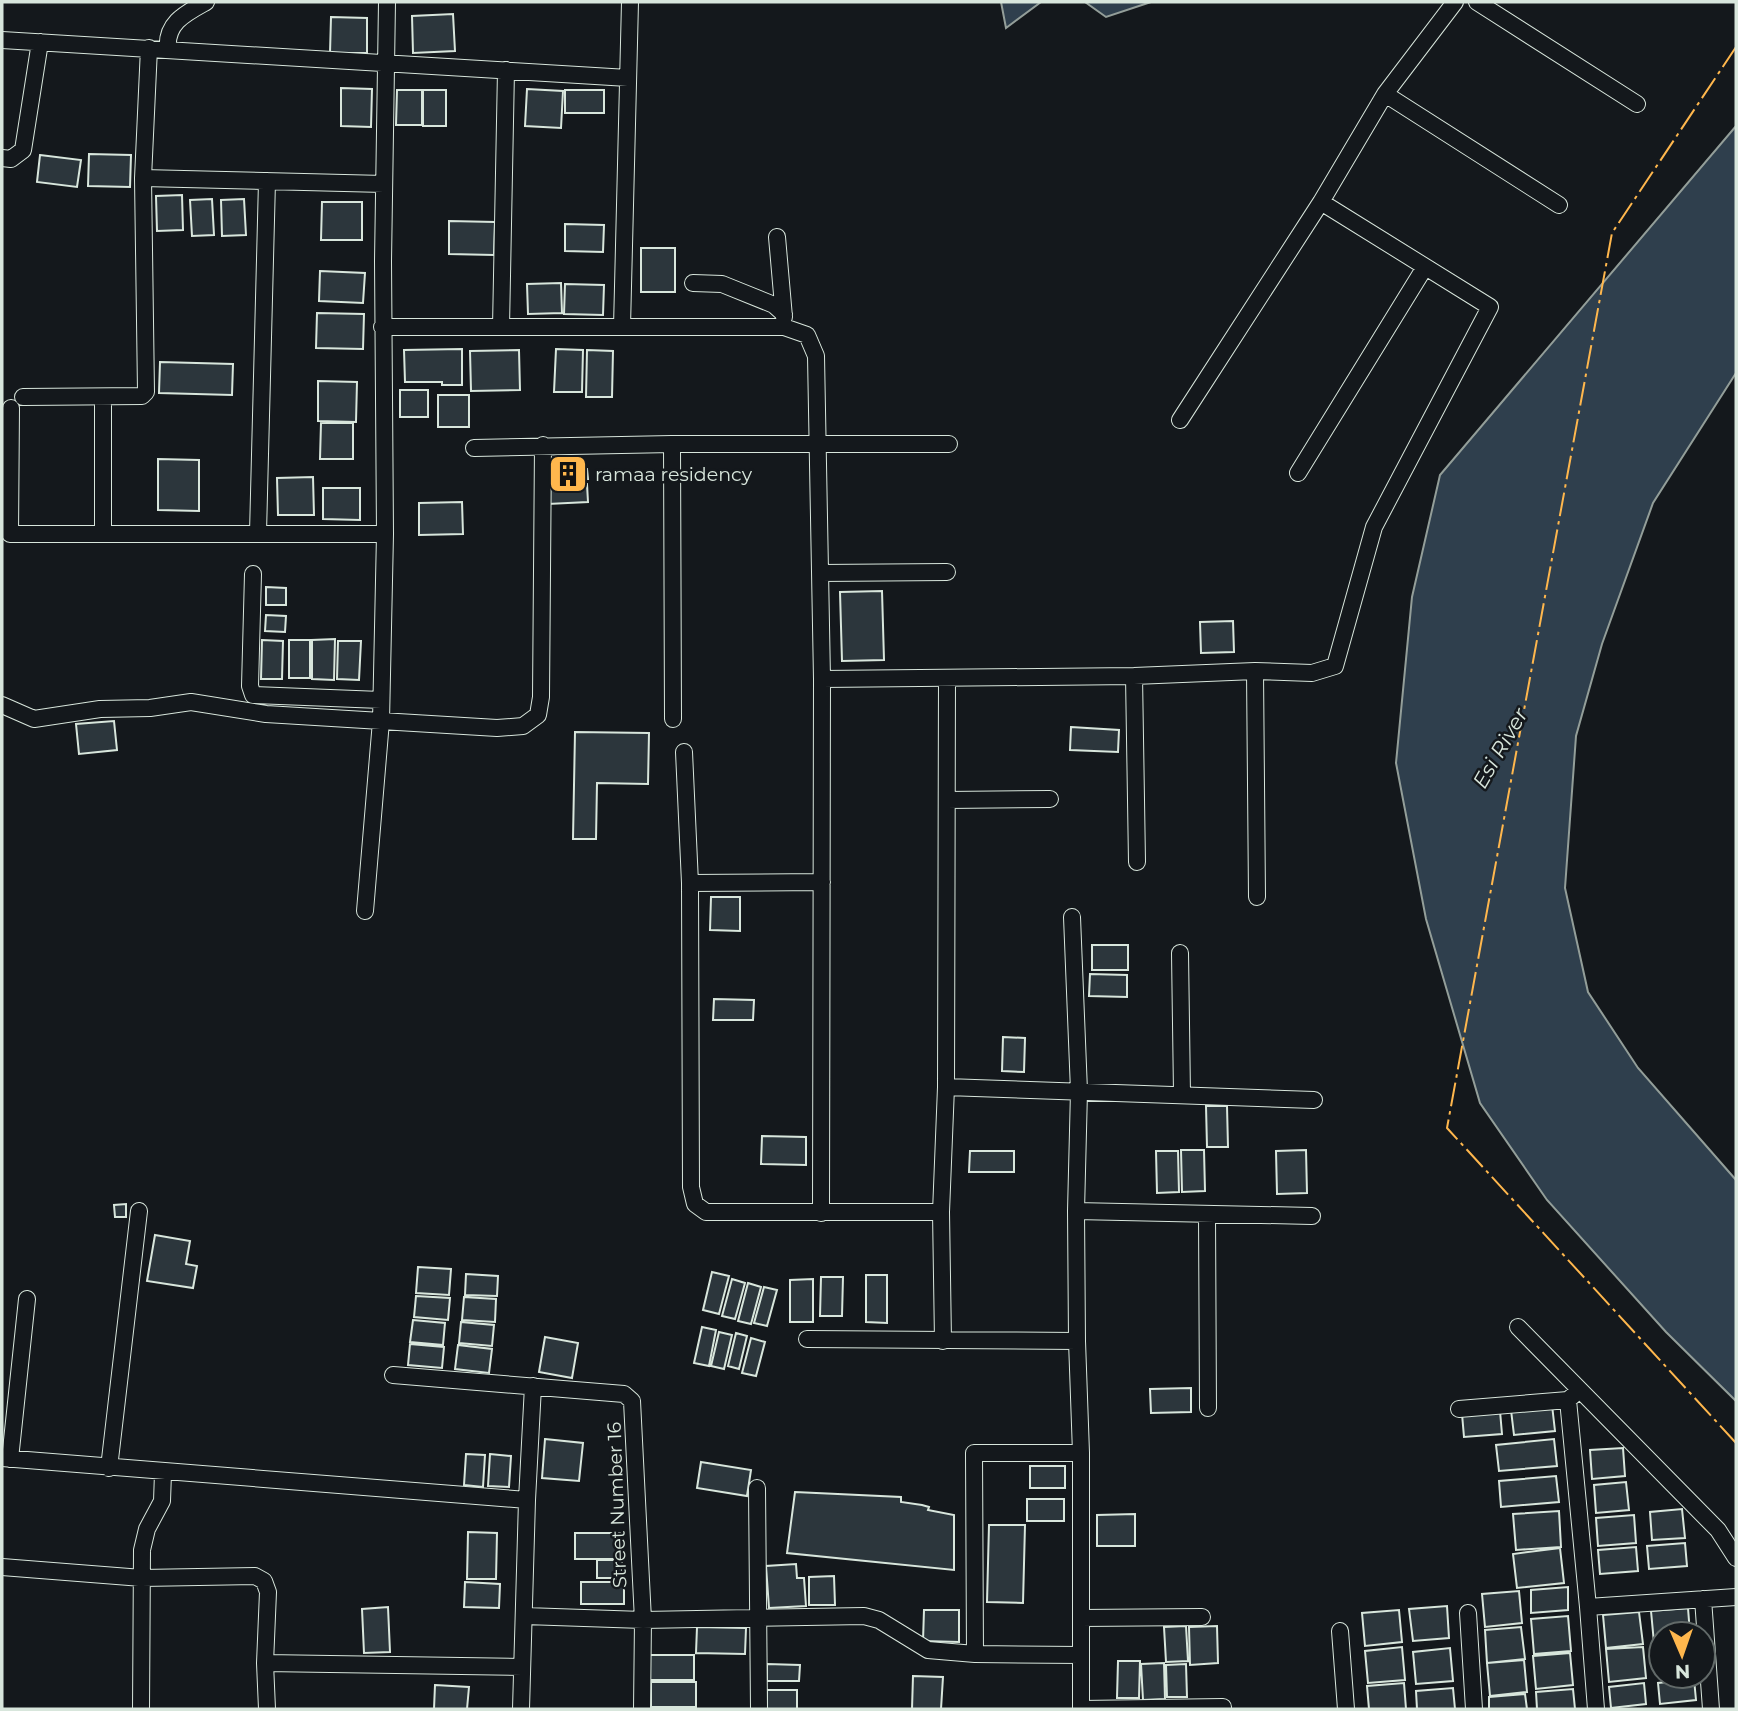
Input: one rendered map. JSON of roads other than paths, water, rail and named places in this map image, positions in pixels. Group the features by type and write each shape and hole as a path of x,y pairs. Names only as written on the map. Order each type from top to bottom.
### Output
{"street":[{"path":"168,50 167,41 171,28 181,15 206,2"},
{"path":"365,911 382,700 385,534 382,327 387,2"},
{"path":"622,327 630,2"},
{"path":"1180,420 1321,202 1385,94 1455,2"},
{"path":"1477,2 1637,104"},
{"path":"2,40 628,78"},
{"path":"2,158 12,159 23,150 40,42"},
{"path":"149,48 143,178 146,392 142,396 17,402 10,534 385,534"},
{"path":"501,327 506,70"},
{"path":"1385,94 1559,205"},
{"path":"143,178 384,184"},
{"path":"258,533 267,181"},
{"path":"822,679 1134,676 1255,671 1312,673 1335,666 1374,527 1490,307 1321,202"},
{"path":"777,237 784,320"},
{"path":"1298,472 1425,267"},
{"path":"694,283 722,284 774,305 784,320 807,335 816,356 822,679 821,1213"},
{"path":"382,327 622,327 784,320"},
{"path":"103,405 103,534"},
{"path":"672,444 673,719"},
{"path":"474,448 542,445 949,444"},
{"path":"2,705 34,719 100,709 150,708 191,702 266,714 497,728 523,726 538,715 541,697 542,445"},
{"path":"820,573 947,572"},
{"path":"253,574 250,686 253,695 382,700"},
{"path":"1255,671 1256,897"},
{"path":"1134,676 1137,862"},
{"path":"943,1341 941,1212 946,1087 947,678"},
{"path":"684,752 690,883 691,1187 695,1204 706,1212 941,1212"},
{"path":"947,800 1051,799"},
{"path":"690,883 822,882"},
{"path":"1072,917 1079,1091 1076,1211 1081,1453 1081,1709 1223,1707"},
{"path":"1180,953 1182,1094"},
{"path":"946,1087 1314,1100"},
{"path":"108,1468 139,1211"},
{"path":"1076,1211 1312,1216"},
{"path":"1207,1215 1208,1408"},
{"path":"27,1299 6,1459 527,1500"},
{"path":"1518,1327 1574,1395 1718,1530 1736,1558"},
{"path":"807,1339 1077,1341"},
{"name":"Street Number 16","path":"393,1375 624,1394 632,1401 643,1620 642,1709"},
{"path":"521,1709 533,1386"},
{"path":"1459,1409 1574,1395"},
{"path":"1574,1395 1596,1709"},
{"path":"975,1654 974,1453 1081,1453"},
{"path":"141,1709 142,1550 147,1529 162,1501 163,1473"},
{"path":"757,1488 759,1709"},
{"path":"2,1567 142,1578 256,1576 264,1581 268,1592 265,1663 267,1709"},
{"path":"1588,1607 1736,1597"},
{"path":"1703,1599 1711,1709"},
{"path":"1468,1613 1474,1709"},
{"path":"525,1616 643,1620 864,1616 879,1620 928,1650 975,1654 1081,1655"},
{"path":"1081,1618 1202,1617"},
{"path":"1340,1631 1346,1709"},
{"path":"265,1663 522,1667"}],"water":[{"path":"1001,2 1041,2 1006,28"},
{"path":"1085,2 1151,2 1106,17"},
{"name":"Esi River","path":"1736,126 1736,373 1653,503 1602,644 1576,736 1565,888 1588,992 1638,1068 1736,1180 1736,1401 1666,1332 1547,1200 1480,1103 1426,919 1396,763 1412,597 1440,475"}],"place":[{"name":"ramaa residency","path":"568,474"}]}
